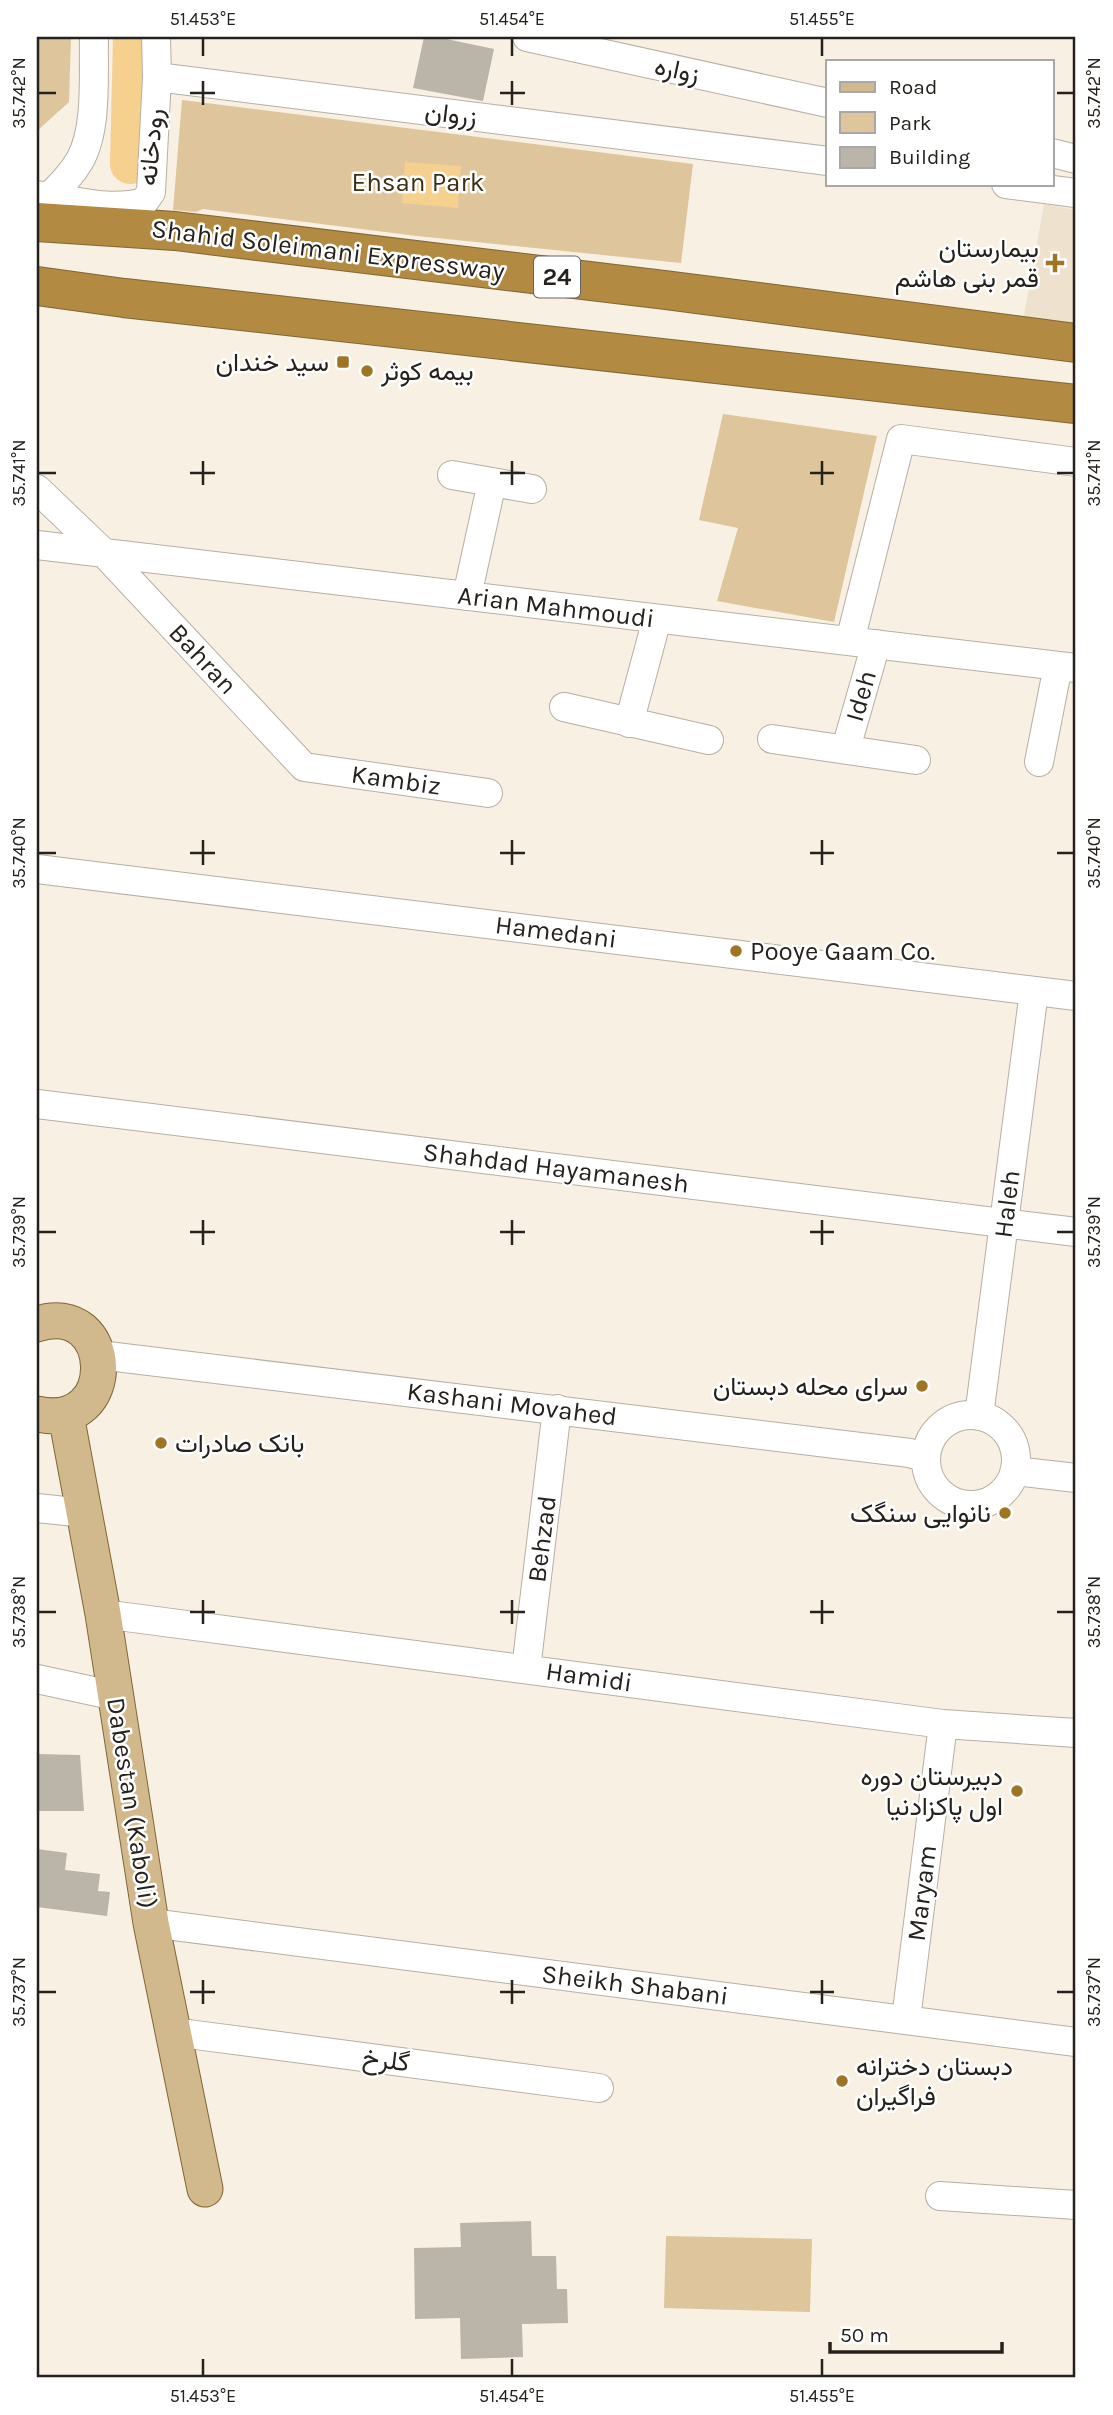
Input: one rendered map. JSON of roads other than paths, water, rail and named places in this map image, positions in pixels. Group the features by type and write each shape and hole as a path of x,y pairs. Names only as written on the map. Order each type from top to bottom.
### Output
{"highway":[{"name":"Shahid Soleimani Expressway","path":"41,205 89,224 189,233 665,290 1076,343"},
{"path":"37,286 1076,404"}],"main road":[{"path":"37,1324 51,1321 74,1326 88,1335 99,1355 98,1377 92,1393 82,1406 51,1415"},
{"name":"Dabestan (Kaboli)","path":"51,1415 84,1513 103,1614 151,1923 205,2189"}],"street":[{"path":"41,205 67,179 82,158 92,121 94,37"},
{"name":"رودخانه","path":"41,205 128,206 144,202 151,192 157,77 156,37"},
{"name":"زواره","path":"527,37 826,103"},
{"name":"زروان","path":"157,77 826,161"},
{"path":"1054,154 1076,159"},
{"path":"1024,186 1076,192"},
{"name":"Ideh","path":"846,748 901,439 1076,462"},
{"path":"452,475 532,489"},
{"path":"467,596 492,482"},
{"name":"Bahran","path":"37,489 103,552 304,767"},
{"name":"Arian Mahmoudi","path":"37,550 103,552 1067,667"},
{"path":"629,723 657,619"},
{"path":"1039,762 1067,667"},
{"path":"564,707 709,740"},
{"name":"Ideh","path":"772,739 916,760"},
{"name":"Kambiz","path":"304,767 488,793"},
{"name":"Hamedani","path":"37,869 1076,996"},
{"name":"Haleh","path":"979,1416 1034,991"},
{"name":"Shahdad Hayamanesh","path":"37,1104 1076,1232"},
{"name":"Kashani Movahed","path":"99,1355 910,1453 925,1458"},
{"name":"Behzad","path":"526,1669 557,1409"},
{"path":"963,1415 979,1416 993,1421 1008,1436 1016,1457 1015,1471 1004,1490 986,1503 972,1506 957,1504 933,1487 925,1458 928,1443 936,1430 949,1420 963,1415"},
{"path":"1015,1471 1076,1478"},
{"path":"37,1508 84,1513"},
{"name":"Hamidi","path":"103,1614 943,1724 1076,1733"},
{"path":"37,1679 116,1696"},
{"name":"Maryam","path":"906,2019 943,1724"},
{"name":"Sheikh Shabani","path":"151,1923 1076,2042"},
{"name":"گلرخ","path":"173,2032 599,2088"},
{"path":"940,2196 1076,2205"}],"waterway":[{"path":"130,164 133,37"}],"place":[{"name":"بیمارستان قمر بنی هاشم","path":"1055,263"},
{"name":"سید خندان","path":"343,362"},
{"name":"بیمه کوثر","path":"367,371"},
{"name":"Pooye Gaam Co.","path":"736,951"},
{"name":"سرای محله دبستان","path":"922,1386"},
{"name":"بانک صادرات","path":"161,1443"},
{"name":"نانوایی سنگک","path":"1005,1513"},
{"name":"دبیرستان دوره اول پاکزادنیا","path":"1017,1791"},
{"name":"دبستان دخترانه فراگیران","path":"842,2081"}],"park label":[{"name":"Ehsan Park","path":"418,182"}]}
